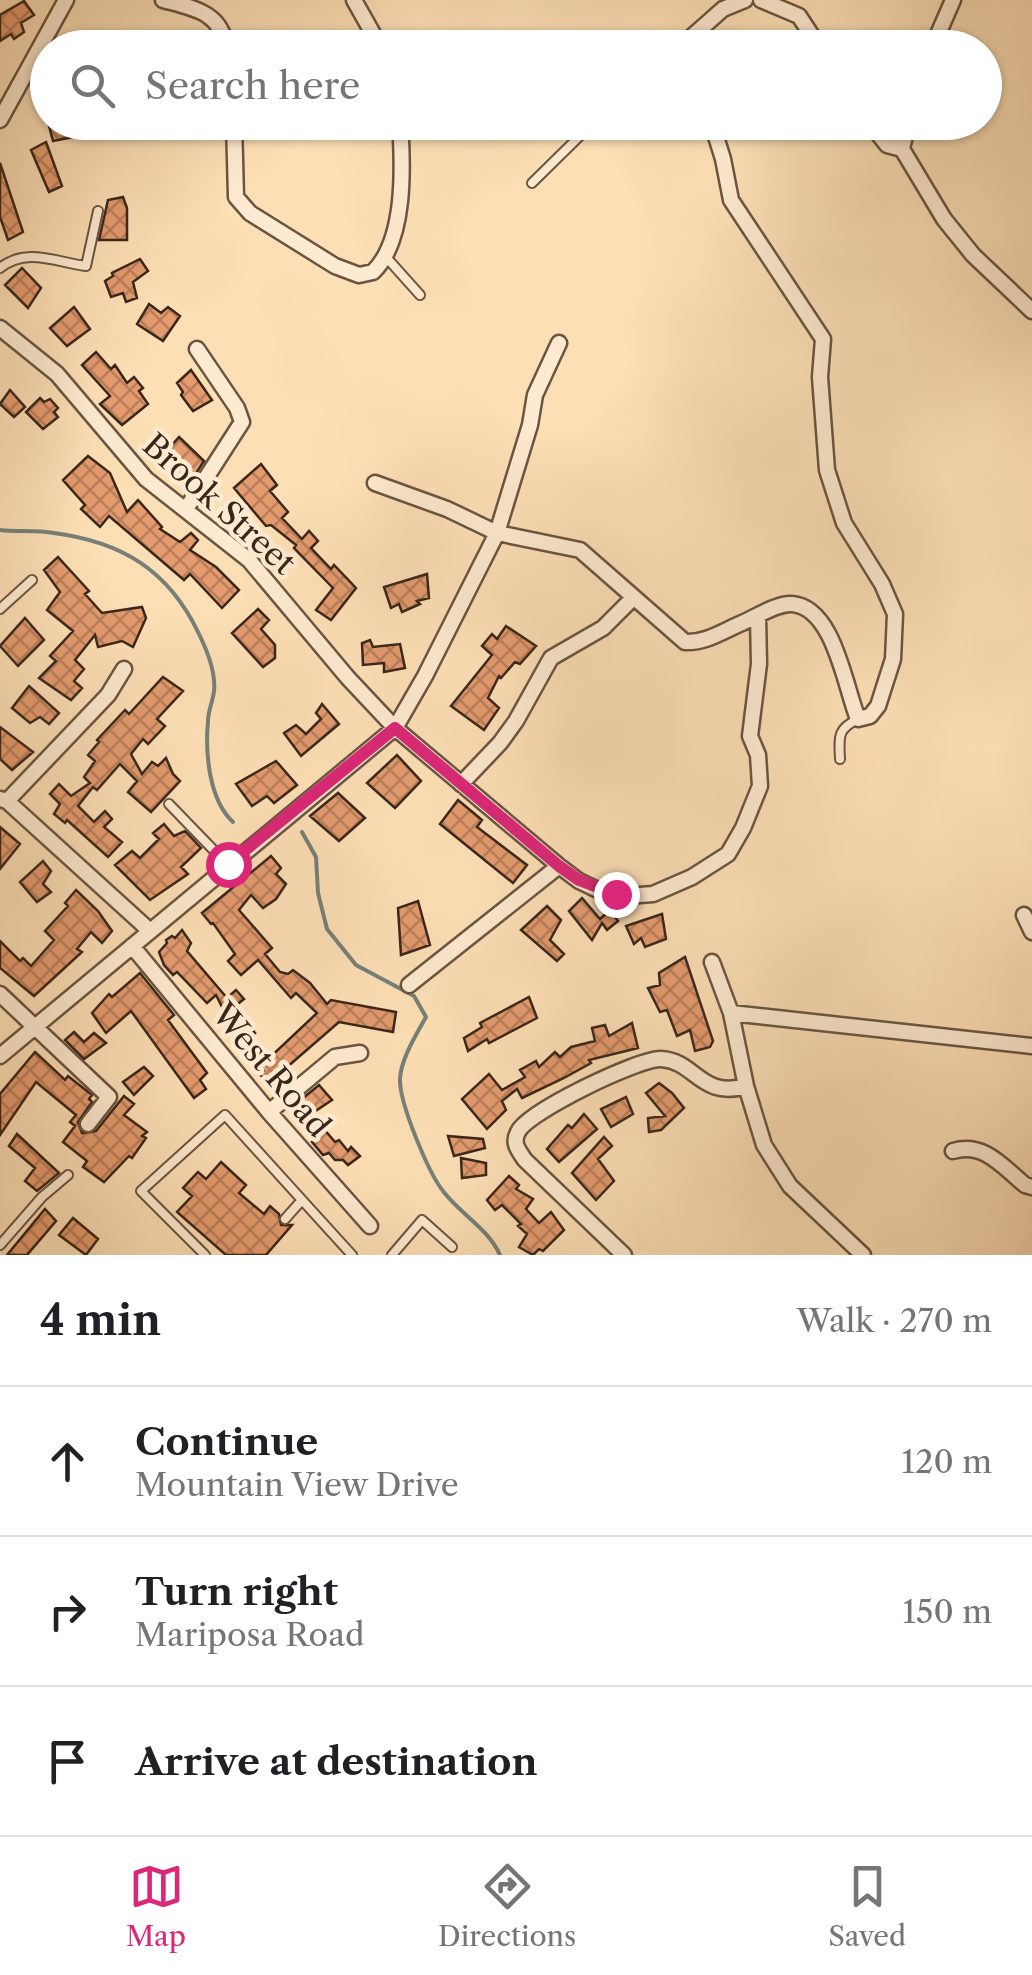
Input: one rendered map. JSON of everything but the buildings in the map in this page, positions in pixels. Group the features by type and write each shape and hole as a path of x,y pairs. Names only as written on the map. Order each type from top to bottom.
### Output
{"street":[{"path":"163,0 208,12 222,30"},
{"path":"354,0 370,30"},
{"path":"699,30 722,9 745,0"},
{"path":"761,0 798,16 808,30"},
{"path":"940,30 953,0"},
{"path":"44,30 58,2"},
{"path":"0,120 30,59"},
{"path":"234,140 236,197 250,213 336,266 359,275 374,272 392,245 402,164 401,140"},
{"path":"375,483 496,533 580,550 684,642 700,643 793,604 816,614 833,641 858,718 870,716 878,706 892,659 894,614 882,584 844,523 827,470 820,378 823,339 731,200 718,140"},
{"path":"883,140 902,149"},
{"path":"904,140 902,149 934,204 973,255 1032,311"},
{"name":"Brook Street","path":"0,328 57,374 146,479 249,560 395,728 559,866 602,892 627,896 653,894 692,877 728,854 743,828 760,786 758,755 750,736 759,664 758,616"},
{"path":"0,1056 395,728 496,533 521,458 534,395 559,343"},
{"path":"186,509 242,422 237,408 197,350"},
{"path":"461,784 508,732 551,658 603,628 632,599"},
{"path":"124,669 108,695 4,800 149,930"},
{"path":"409,985 559,866"},
{"path":"1024,916 1032,932"},
{"name":"West Road","path":"132,946 268,1112 370,1226"},
{"path":"712,962 731,1012 746,1086 764,1145 790,1186 863,1255"},
{"path":"0,994 109,1097 88,1124"},
{"path":"731,1012 1032,1046"},
{"path":"268,1112 335,1057 360,1054"},
{"path":"624,1255 524,1160 515,1146 516,1134 523,1124 580,1090 658,1058 672,1061 727,1091 746,1086"},
{"path":"953,1151 985,1151 1024,1185 1032,1186"}],"lane":[{"path":"532,184 576,140"},
{"path":"0,268 13,258 28,255 86,266 98,211"},
{"path":"386,257 420,295"},
{"path":"0,609 32,580"},
{"path":"840,759 838,732 858,718"},
{"path":"169,804 228,864"},
{"path":"206,1255 140,1191 224,1114 352,1255"},
{"path":"0,1245 42,1196 68,1175"},
{"path":"285,1219 302,1200"},
{"path":"392,1255 422,1220 452,1247"}],"waterway":[{"path":"0,530 47,532 101,544 140,563 172,592 198,632 212,669 208,761 214,789 233,822"},
{"path":"302,832 316,857 318,893 327,929 356,965 414,996 426,1017 402,1066 400,1082 405,1106 437,1182 500,1255"}],"route":[{"path":"228,864 395,728 559,866 602,892 616,894"}]}
